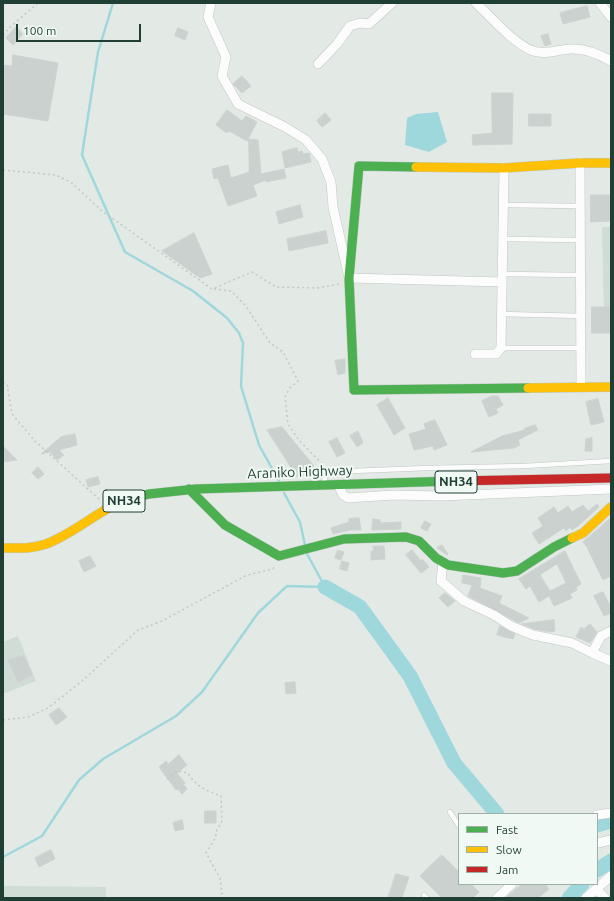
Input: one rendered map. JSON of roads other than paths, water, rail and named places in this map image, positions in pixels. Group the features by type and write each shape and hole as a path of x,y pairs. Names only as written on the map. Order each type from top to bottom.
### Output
{"main road":[{"path":"611,163 580,163 504,168 359,166 349,278 354,390 611,387"},
{"name":"Araniko Highway","path":"3,548 15,549 39,547 57,540 108,508 128,499 148,494 189,489 611,478"},
{"path":"189,489 225,525 279,556 311,546 344,539 406,537 419,541 448,565 503,573 517,571 554,547 582,533 611,507"}],"street":[{"path":"211,3 208,17 226,57 222,76 238,104 285,127 306,140 322,159 331,182 333,207 349,278 502,278"},
{"path":"318,64 337,44 350,26 360,23 364,25 369,24 392,3"},
{"path":"476,3 526,48 534,51 549,52 572,49 583,50 595,53 611,61"},
{"path":"600,3 611,17"},
{"path":"580,163 581,387"},
{"path":"475,354 496,354 501,348 504,168"},
{"path":"338,485 343,494 348,498 393,495 515,494 611,489"},
{"path":"443,562 441,581 464,601 494,615 511,626 533,635 572,643 611,661"},
{"path":"592,653 601,636 611,631"},
{"path":"598,815 611,813"},
{"path":"598,843 611,840"},
{"path":"586,898 597,890 611,876"},
{"path":"497,898 510,885"},
{"path":"597,890 604,898"}],"lane":[{"path":"503,206 580,206"},
{"path":"502,239 580,240"},
{"path":"502,278 580,276"},
{"path":"502,314 581,316"},
{"path":"501,348 581,348"},
{"path":"323,485 327,472 553,465 611,461"},
{"path":"553,465 553,492"},
{"path":"524,466 525,480"},
{"path":"481,467 481,482"},
{"path":"428,468 428,483"},
{"path":"451,468 452,482"},
{"path":"355,471 356,484"},
{"path":"510,481 515,494"},
{"path":"450,812 458,824"}],"water":[{"path":"438,112 447,142 429,152 405,145 407,118 416,114"}],"waterway":[{"path":"113,3 98,52 82,155 125,252 193,291 227,318 239,333 243,343 241,386 259,445 279,481"},
{"path":"284,493 300,522 305,545"},
{"path":"306,552 325,587"},
{"path":"3,857 42,836 79,780 103,759 176,716 202,692 258,613 287,586 325,587"},
{"path":"325,587 360,607 410,676 454,763 496,813"},
{"path":"598,825 611,821"},
{"path":"598,869 611,861"},
{"path":"569,898 581,885"}]}
